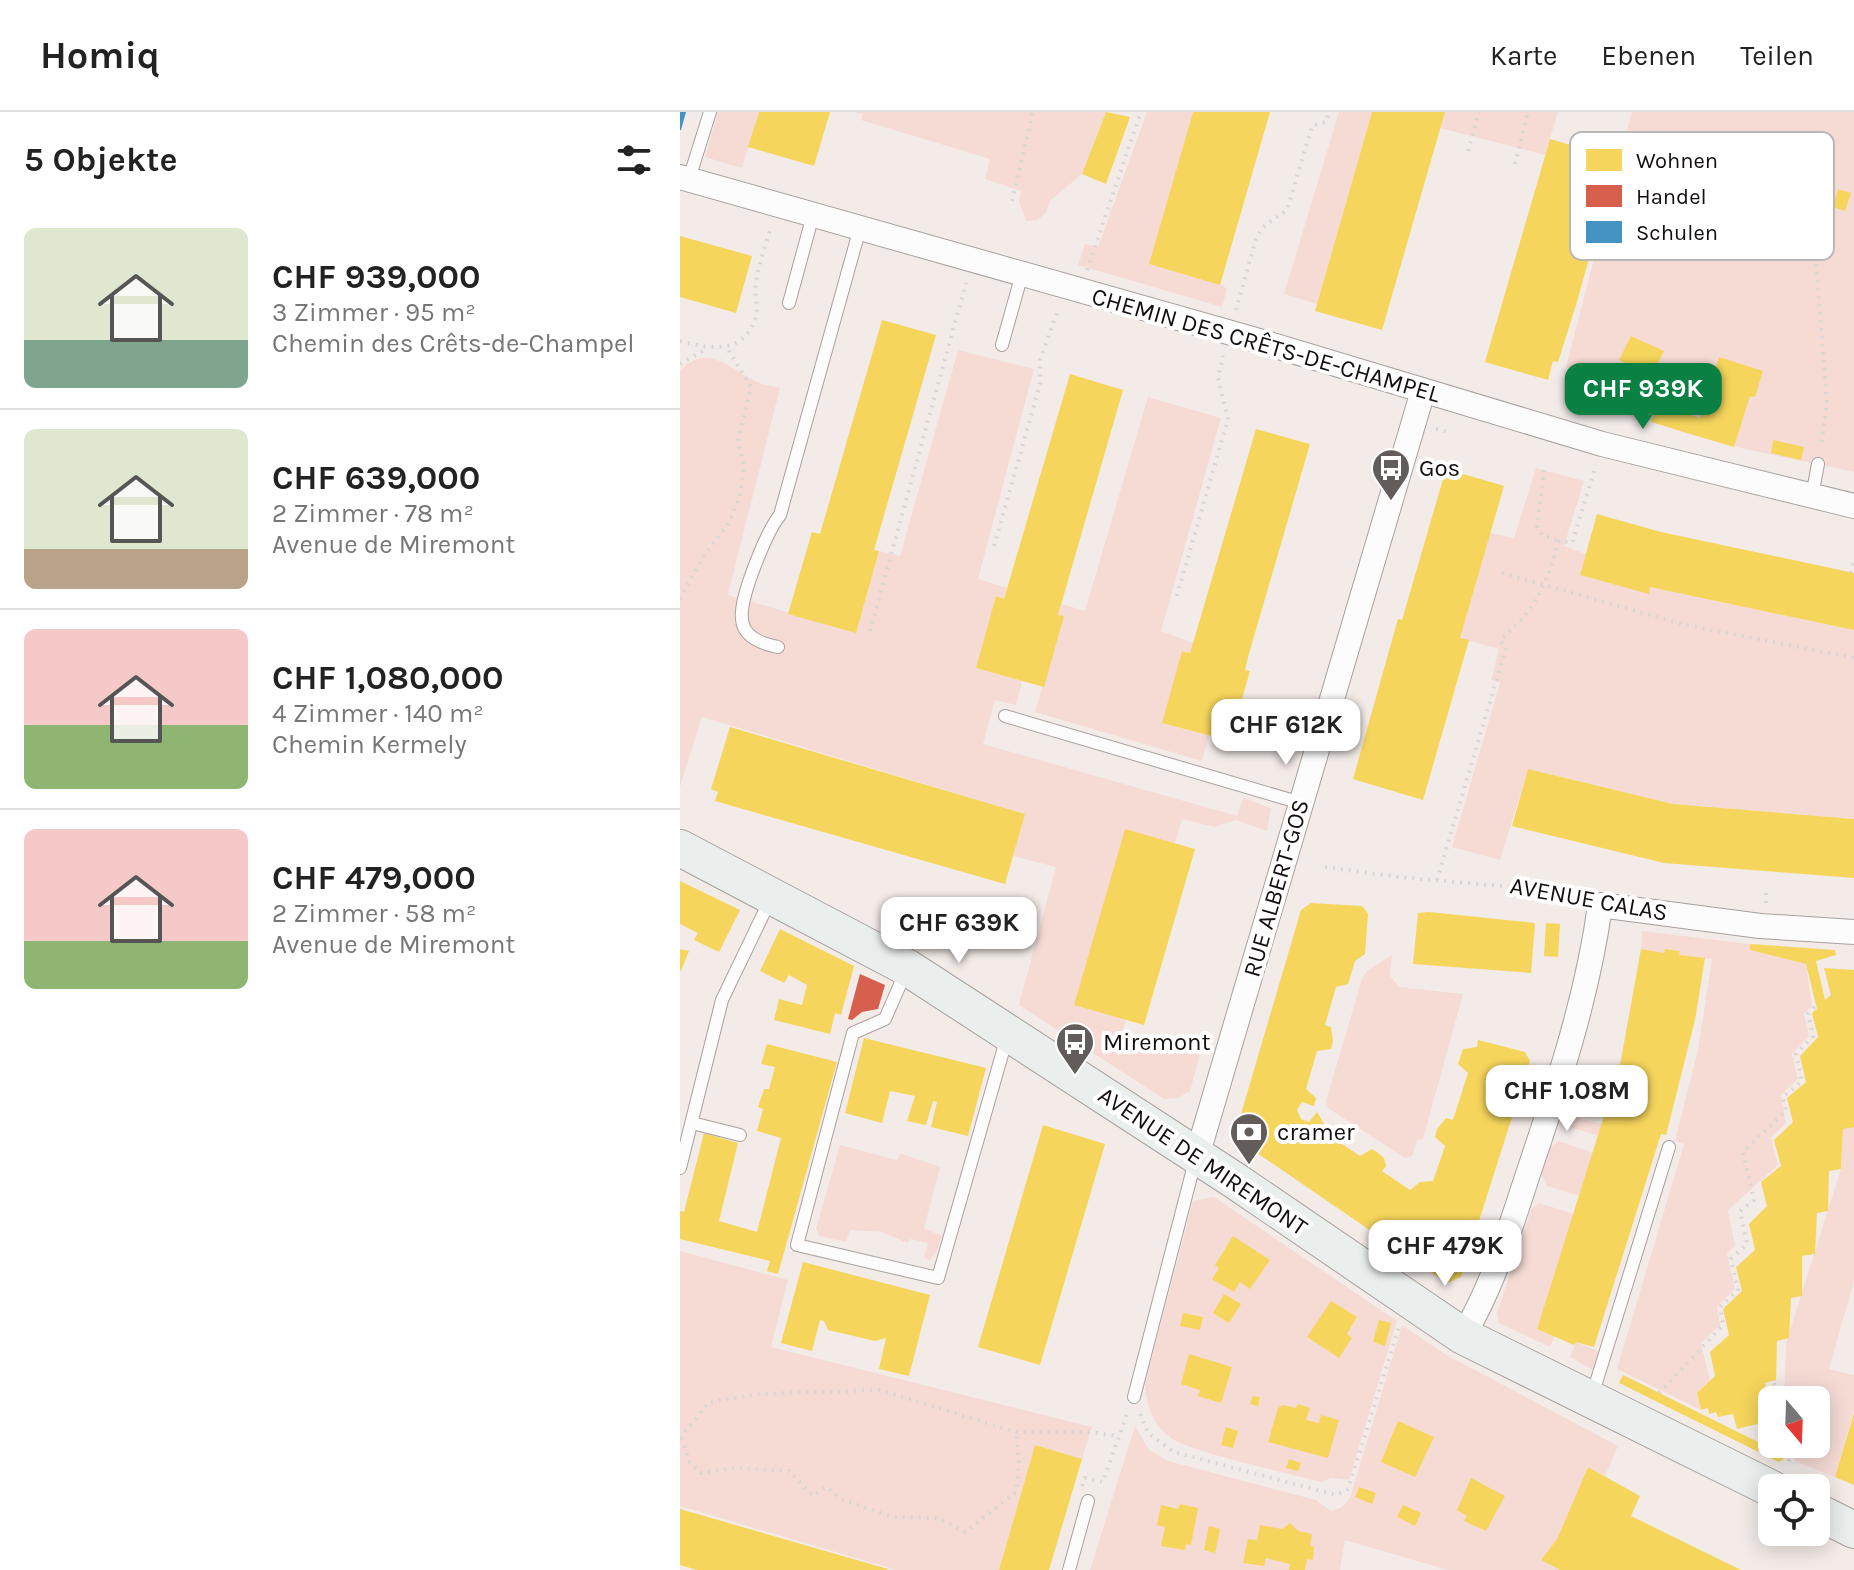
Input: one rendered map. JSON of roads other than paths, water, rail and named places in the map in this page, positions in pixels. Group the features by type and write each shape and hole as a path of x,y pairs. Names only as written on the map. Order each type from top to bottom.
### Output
{"street":[{"name":"CHEMIN DES CRÊTS-DE-CHAMPEL","path":"684,178 1602,444 1854,506"},
{"name":"RUE ALBERT-GOS","path":"1197,1156 1423,391"},
{"name":"AVENUE DE MIREMONT","path":"680,848 908,968 1197,1156 1463,1336 1591,1399 1764,1474"},
{"name":"AVENUE CALAS","path":"1463,1336 1488,1294 1562,1072 1596,939 1600,905 1760,926 1854,932"},
{"path":"1830,1518 1854,1530"}],"lane":[{"path":"684,178 710,112"},
{"path":"789,303 813,215"},
{"path":"778,647 760,643 748,634 741,620 744,602 768,530 780,515 860,228"},
{"path":"1002,345 1022,274"},
{"path":"1812,496 1818,464"},
{"path":"1005,716 1301,803"},
{"path":"680,1168 722,1000 772,895"},
{"path":"908,968 885,1019 853,1033 797,1245 938,1278 1009,1032"},
{"path":"692,1123 740,1135"},
{"path":"1591,1399 1669,1147"},
{"path":"1134,1397 1197,1156"},
{"path":"1069,1570 1088,1501"}],"place":[{"name":"Gos","path":"1391,502"},
{"name":"Miremont","path":"1075,1076"},
{"name":"cramer","path":"1249,1166"}]}
